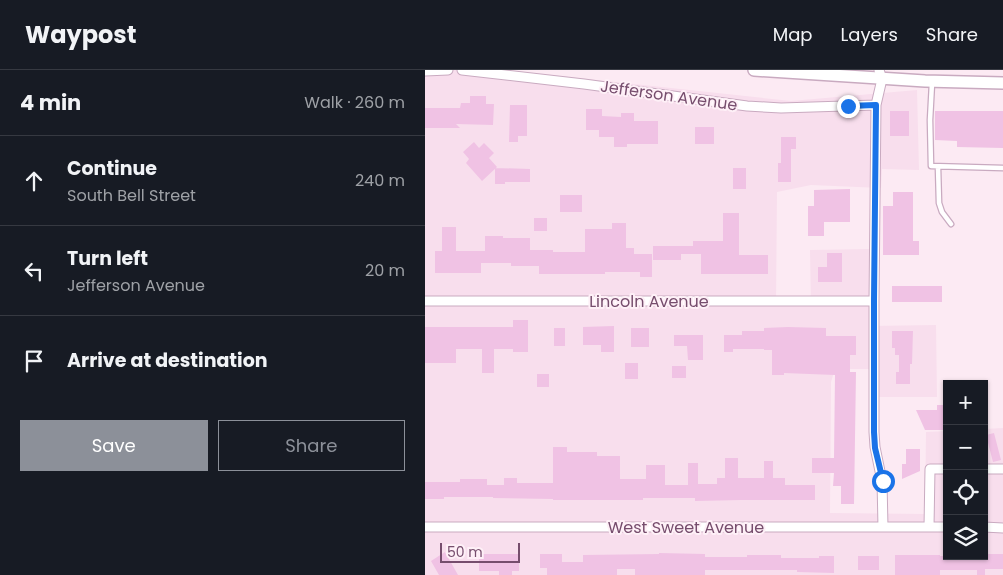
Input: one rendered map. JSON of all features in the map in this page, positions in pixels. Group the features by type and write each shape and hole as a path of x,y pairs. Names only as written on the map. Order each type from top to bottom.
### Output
{"street":[{"path":"425,71 448,70"},
{"name":"Jefferson Avenue","path":"462,70 747,106 781,108 876,105"},
{"path":"755,70 881,74 932,81 1003,83"},
{"path":"881,74 876,105 874,432 875,448 883,481 883,527"},
{"name":"Lincoln Avenue","path":"425,301 874,301"},
{"path":"929,527 930,469 943,469"},
{"path":"988,469 1003,469"},
{"name":"West Sweet Avenue","path":"425,527 943,527"},
{"path":"988,528 1003,528"}],"lane":[{"path":"932,81 930,120 931,166 1003,168"},
{"path":"938,167 939,204 951,224"}],"shaded area":[{"path":"425,70 503,70 791,101 917,90 919,170 882,169 881,188 811,185 777,192 776,305 811,305 810,250 870,249 870,326 936,325 937,397 877,397 878,369 835,369 831,382 830,513 925,514 926,432 943,431 943,560 988,560 988,429 1003,428 1003,575 425,575"}],"building":[{"path":"470,96 486,96 486,104 494,104 493,125 456,124 460,128 425,128 425,108 460,108 461,103 470,103"},
{"path":"510,105 527,105 527,136 518,136 518,142 509,142"},
{"path":"586,109 602,109 602,116 621,117 621,113 634,113 634,121 658,121 658,144 627,144 627,147 614,147 614,137 599,137 599,130 586,130"},
{"path":"890,111 909,111 909,136 890,136"},
{"path":"935,111 1003,111 1003,148 957,147 957,141 935,140"},
{"path":"695,127 714,127 714,144 695,144"},
{"path":"781,137 796,137 796,149 791,149 791,182 778,182 778,163 781,163"},
{"path":"474,142 479,148 484,143 494,153 489,158 497,167 482,181 466,163 469,159 463,152"},
{"path":"495,168 530,169 530,182 495,184"},
{"path":"733,168 746,168 746,189 733,189"},
{"path":"850,189 850,222 824,222 824,236 808,236 808,206 814,206 814,190"},
{"path":"893,192 913,192 913,241 919,241 919,255 883,255 883,206 893,206"},
{"path":"560,195 582,195 582,212 560,212"},
{"path":"723,213 739,213 739,255 768,255 768,274 701,274 701,254 681,254 681,260 653,260 653,246 693,246 693,241 723,241"},
{"path":"534,218 547,218 547,231 534,231"},
{"path":"612,223 626,223 626,248 634,248 634,254 652,254 652,277 640,277 640,272 539,274 539,266 511,266 511,263 481,263 481,273 435,273 435,251 442,251 442,227 456,227 456,251 485,251 485,236 503,236 503,238 530,238 530,250 585,252 585,229 612,229"},
{"path":"827,253 842,253 842,282 818,282 818,267 827,267"},
{"path":"892,286 942,286 942,302 892,302"},
{"path":"513,320 528,320 528,352 513,352 513,349 494,349 494,373 482,373 482,349 456,349 456,363 425,363 425,327 513,327"},
{"path":"614,326 614,352 601,352 601,345 583,345 583,327"},
{"path":"554,328 565,328 565,346 554,346"},
{"path":"631,328 649,328 649,347 631,347"},
{"path":"764,328 826,328 826,336 856,336 856,355 850,355 850,372 856,372 854,504 841,504 841,486 833,486 834,473 812,473 812,458 834,458 835,375 784,373 784,375 772,375 772,350 733,349 733,352 724,352 724,335 742,335 742,331 764,331"},
{"path":"892,331 913,331 910,384 896,384 896,372 899,372 899,355 895,355 895,348 892,348"},
{"path":"674,335 703,335 703,360 688,360 687,346 674,346"},
{"path":"625,363 638,363 638,379 625,379"},
{"path":"672,366 686,366 686,378 672,378"},
{"path":"537,374 549,374 549,387 537,387"},
{"path":"937,405 943,405 943,430 925,430 916,410 937,410"},
{"path":"994,433 1001,460 993,462 988,434"},
{"path":"553,447 567,447 567,452 597,452 597,456 620,456 620,479 646,479 646,465 665,465 665,485 688,485 688,463 698,463 698,484 717,484 717,478 725,478 725,458 738,458 738,478 764,478 764,461 773,461 773,478 785,478 785,485 815,485 815,500 695,501 695,498 643,498 643,500 553,500 493,497 425,499 425,482 460,482 460,479 487,479 487,485 504,485 504,478 517,478 517,483 553,483"},
{"path":"906,449 920,449 920,471 902,479 902,464 906,464"},
{"path":"445,552 458,575 439,575 431,561"},
{"path":"479,554 519,554 519,571 512,571 512,575 499,575 499,571 479,571"},
{"path":"540,554 562,554 562,562 583,562 583,555 705,554 705,557 781,555 781,558 819,558 819,556 834,556 834,573 797,572 797,570 705,570 705,575 635,575 635,569 617,569 617,575 547,575 547,568 540,568"},
{"path":"988,554 1003,554 1003,569 985,569 985,575 977,575 977,570 940,570 940,575 895,575 895,555 943,556 943,560 988,560"},
{"path":"858,556 879,556 879,570 858,570"}],"route":[{"path":"848,106 876,105 874,440 883,481"}]}
